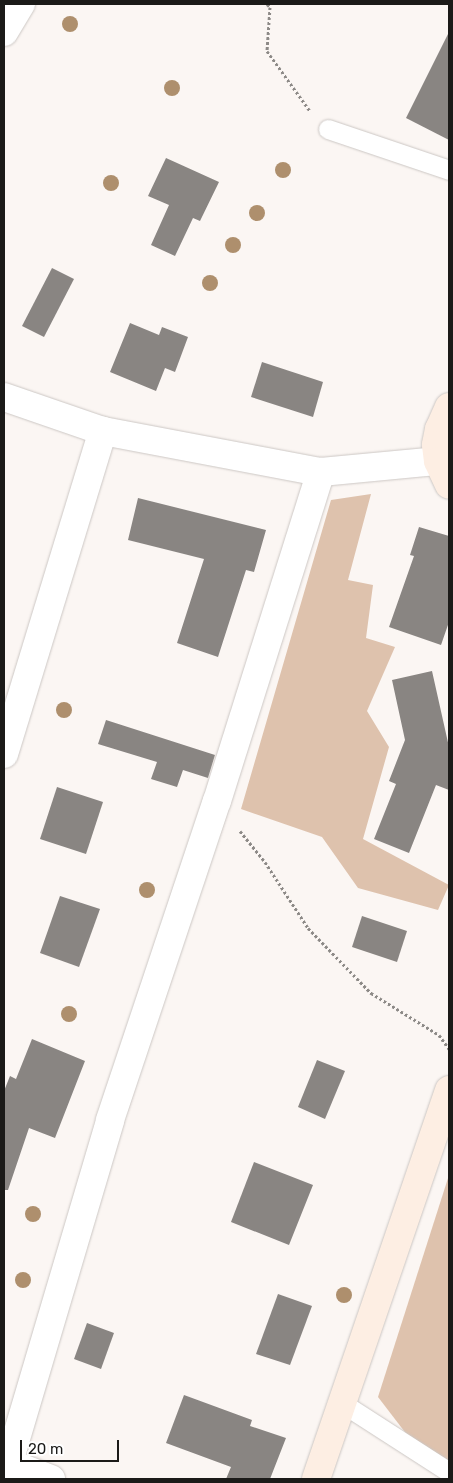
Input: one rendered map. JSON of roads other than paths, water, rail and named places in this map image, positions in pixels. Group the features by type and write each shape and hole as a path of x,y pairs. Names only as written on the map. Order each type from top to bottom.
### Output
{"street":[{"path":"4,32 21,4"},
{"path":"4,396 102,431 321,472 444,473 436,445 439,429 449,407"},
{"path":"4,754 102,431"},
{"path":"51,1479 6,1471 11,1426 110,1120 217,800 321,472"},
{"path":"316,1479 449,1090"}],"lane":[{"path":"328,129 449,170"},
{"path":"342,1403 449,1472"}]}
